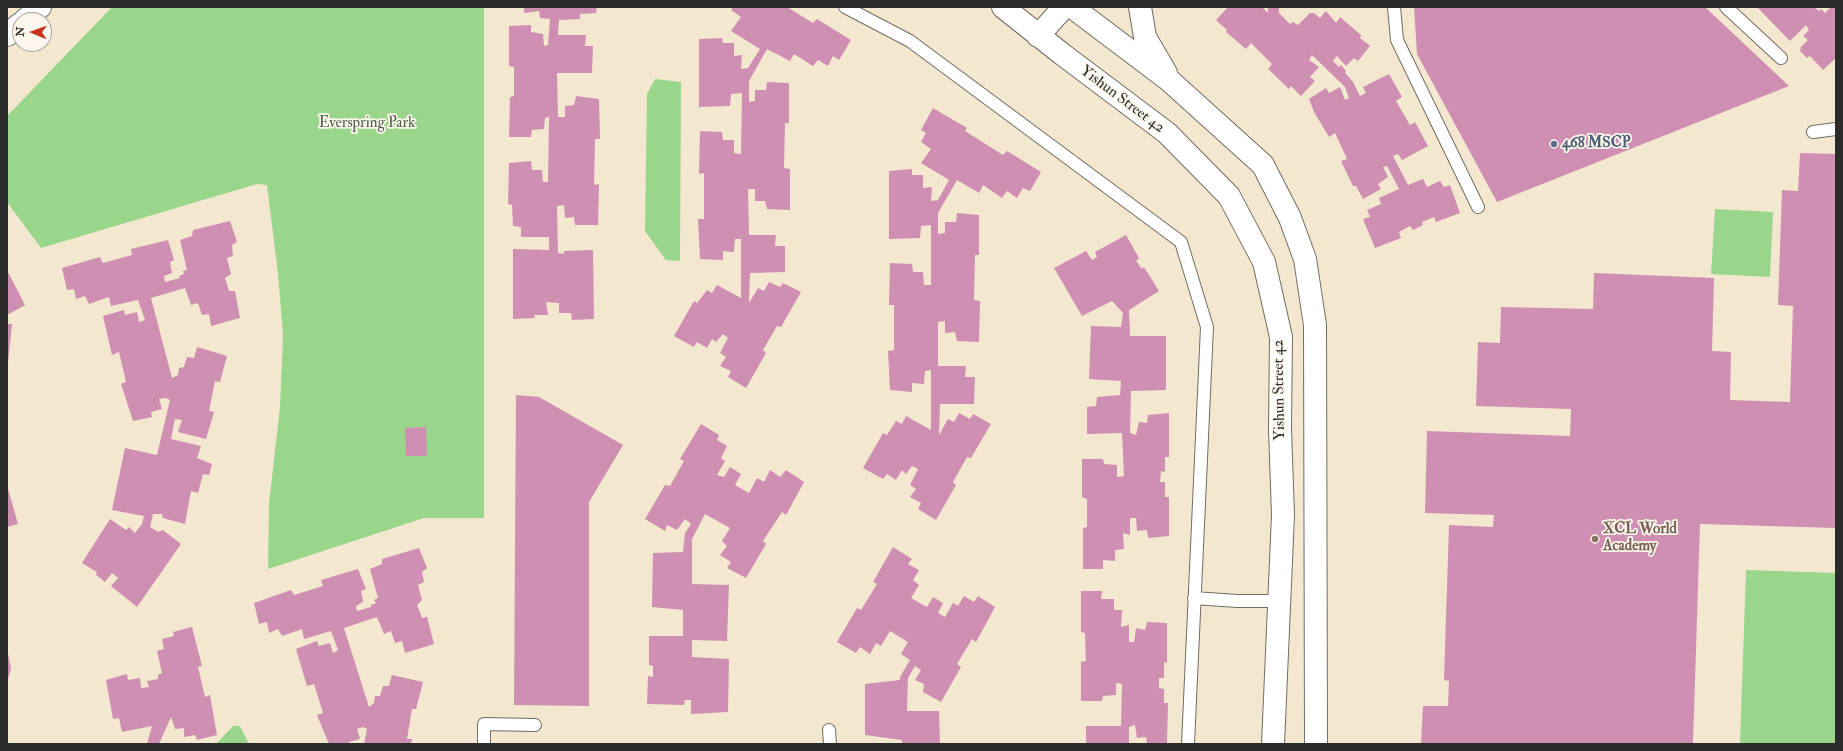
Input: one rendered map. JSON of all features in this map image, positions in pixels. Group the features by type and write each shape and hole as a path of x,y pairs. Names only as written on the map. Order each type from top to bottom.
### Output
{"street":[{"path":"1038,36 1064,7"},
{"path":"1072,7 1170,81 1263,165 1290,218 1305,260 1315,324 1316,744"},
{"path":"1140,7 1145,37 1170,81"},
{"name":"Yishun Street 42","path":"1008,8 1038,36 1167,134 1229,196 1264,262 1281,338 1280,429 1283,515 1273,744"}],"lane":[{"path":"845,7 910,41 1181,242 1207,327 1188,744"},
{"path":"1394,7 1397,40 1478,207"},
{"path":"1726,7 1781,58"},
{"path":"1813,132 1836,129"},
{"path":"1194,598 1237,601 1280,601"},
{"path":"484,744 484,724 535,726"},
{"path":"829,730 830,744"}],"green space":[{"name":"Everspring Park","path":"112,7 484,7 484,518 424,518 268,569 269,504 280,407 283,335 278,273 267,185 257,184 41,248 7,202 7,116"},
{"path":"655,79 681,82 680,261 666,260 645,231 647,94"},
{"path":"1715,209 1773,212 1770,277 1711,274"},
{"path":"1746,570 1836,573 1836,744 1740,744"},
{"path":"233,726 240,726 249,744 216,744"}],"building":[{"path":"524,7 597,7 596,13 580,14 580,19 559,20 558,35 586,35 585,46 593,46 592,73 557,73 558,117 565,117 565,106 574,105 576,96 599,99 600,139 595,139 594,185 599,184 598,225 575,225 574,217 565,218 564,205 557,206 558,253 564,254 564,251 593,250 594,319 572,320 571,313 559,313 559,303 546,302 548,315 534,315 535,318 513,319 513,249 549,250 549,237 521,237 521,227 513,226 512,205 508,204 509,163 531,161 532,170 542,170 543,182 548,182 549,117 545,118 544,129 532,130 531,137 509,137 510,97 514,96 514,67 509,66 509,26 531,25 531,32 543,34 544,46 548,45 550,19 540,18 539,11 524,13"},
{"path":"733,7 787,7 813,23 817,19 851,40 839,60 833,56 828,66 818,60 813,66 794,54 790,61 767,49 749,81 749,102 755,101 755,90 766,90 767,82 789,83 789,123 785,123 784,168 790,169 790,210 767,209 765,201 755,201 755,189 748,189 749,235 776,235 775,246 785,246 785,272 750,273 749,303 758,288 764,291 769,282 780,287 783,283 801,292 781,327 777,326 763,350 766,353 746,388 728,377 731,371 720,366 726,357 720,353 728,338 723,334 716,342 712,339 707,348 697,342 694,347 674,336 694,301 697,303 707,290 712,293 717,285 741,298 741,239 735,239 734,252 723,251 723,260 700,259 698,219 704,219 704,173 699,174 700,131 722,132 723,140 734,140 734,153 741,154 742,93 731,94 730,106 699,107 699,39 722,38 723,43 734,43 734,56 742,55 741,69 748,68 760,49 731,31 741,17 731,10"},
{"path":"1228,7 1262,7 1268,13 1268,7 1283,7 1279,8 1279,13 1290,24 1293,22 1298,25 1310,13 1314,13 1320,18 1326,11 1336,23 1340,17 1361,35 1360,38 1370,46 1358,61 1354,58 1346,66 1337,56 1333,61 1339,67 1341,65 1346,71 1345,73 1353,82 1360,96 1366,93 1363,87 1389,74 1402,97 1396,101 1410,125 1415,122 1428,146 1402,160 1398,154 1393,156 1408,185 1423,179 1427,187 1440,181 1444,187 1450,185 1460,213 1436,222 1434,217 1422,222 1423,225 1413,230 1410,226 1399,232 1401,238 1375,248 1363,219 1370,217 1367,210 1381,204 1379,198 1399,189 1387,166 1383,167 1388,177 1378,184 1381,189 1363,199 1356,186 1353,186 1341,161 1347,159 1335,133 1329,137 1314,112 1309,99 1326,88 1329,93 1340,87 1345,100 1349,98 1345,87 1312,55 1309,60 1319,67 1310,77 1315,81 1301,96 1291,86 1289,89 1268,69 1272,64 1251,43 1246,49 1226,32 1227,30 1216,20"},
{"name":"468 MSCP","path":"1414,7 1705,7 1789,86 1497,202 1417,54"},
{"path":"1757,7 1814,7 1819,11 1821,9 1825,13 1831,7 1836,7 1836,58 1823,70 1810,56 1807,58 1800,51 1801,47 1808,40 1803,36 1809,30 1806,25 1790,41"},
{"path":"933,108 967,128 965,131 1003,155 1007,151 1041,172 1030,191 1023,188 1017,198 1007,191 1002,198 983,185 979,193 957,180 938,213 938,234 945,233 945,222 956,222 957,213 979,215 979,255 975,255 974,300 980,301 979,342 957,341 955,332 945,333 945,321 938,322 938,366 966,366 965,377 975,377 974,404 940,404 939,435 948,419 954,422 959,413 970,419 973,414 991,424 971,458 967,457 953,482 956,485 936,520 918,509 921,503 910,497 916,489 910,485 918,469 912,466 906,474 902,470 896,480 887,474 883,479 863,468 883,433 887,435 896,421 902,424 906,416 931,430 931,370 925,371 924,384 912,383 912,392 890,390 888,351 894,350 894,305 889,305 890,263 912,264 913,272 923,272 924,285 931,285 931,225 921,226 920,238 889,239 889,171 912,169 912,175 923,175 923,188 932,187 931,201 938,200 949,180 921,163 931,149 921,142 926,133 921,130"},
{"name":"XCL World Academy","path":"1800,153 1836,154 1836,528 1700,524 1693,744 1421,744 1423,706 1448,706 1449,681 1444,680 1449,525 1493,527 1494,515 1425,513 1427,431 1570,436 1571,409 1476,406 1478,342 1500,343 1501,307 1593,309 1594,273 1714,278 1712,351 1731,352 1730,400 1790,402 1793,306 1778,305 1782,190 1798,191"},
{"path":"230,221 237,242 232,245 233,256 227,258 231,274 225,278 229,291 235,291 240,318 211,326 209,314 202,315 198,303 191,305 185,288 151,298 172,378 178,375 179,368 184,367 187,357 194,358 197,347 227,356 220,382 215,381 209,411 214,412 206,439 178,432 182,420 175,419 171,439 201,446 197,458 212,464 209,475 203,474 198,493 191,491 185,524 163,518 162,514 153,514 150,527 158,532 163,530 181,544 137,607 111,586 118,578 112,573 105,582 96,575 97,572 82,563 110,519 126,530 129,527 135,533 142,524 144,516 112,510 125,448 157,455 170,400 166,398 159,399 162,409 151,412 152,417 133,421 121,384 126,382 119,352 112,355 103,316 124,310 125,315 137,312 139,322 145,320 138,300 111,306 109,297 89,304 85,296 76,299 74,289 67,290 62,268 100,257 103,263 132,255 131,249 168,240 174,260 170,262 172,273 164,276 165,282 180,278 179,276 184,274 183,271 187,270 180,240 192,236 193,230"},
{"path":"1126,235 1139,258 1136,261 1142,269 1144,267 1159,291 1129,310 1130,336 1166,336 1166,390 1131,391 1130,433 1136,435 1139,422 1147,423 1148,415 1169,413 1169,457 1165,457 1165,472 1161,471 1160,482 1165,482 1165,497 1169,497 1169,536 1148,538 1147,530 1137,531 1136,518 1130,518 1130,535 1123,533 1124,549 1115,550 1115,561 1103,560 1103,569 1083,569 1083,528 1087,527 1087,499 1082,497 1082,459 1103,459 1104,464 1117,465 1117,477 1124,476 1122,433 1087,434 1087,407 1096,406 1097,397 1120,395 1121,381 1089,379 1091,326 1121,327 1123,313 1112,301 1082,316 1054,268 1086,251 1092,260 1097,257 1095,252"},
{"path":"8,272 25,305 7,315 7,273"},
{"path":"7,324 12,324 8,363 7,363"},
{"path":"516,395 539,397 623,445 589,502 589,706 514,705"},
{"path":"701,424 719,435 717,440 727,446 721,458 725,461 717,475 724,477 730,467 741,474 735,485 749,493 757,478 764,482 770,470 780,477 786,470 804,482 786,515 782,512 763,541 766,544 746,578 727,568 731,562 720,555 727,546 722,541 730,528 705,514 692,539 692,584 729,585 727,641 692,640 692,657 729,659 728,712 691,714 691,700 685,700 684,705 647,704 648,676 653,677 653,666 649,665 649,636 683,636 683,610 652,607 653,553 683,552 685,533 691,524 685,519 677,530 667,525 665,531 645,519 665,485 670,486 684,461 680,459"},
{"path":"426,427 427,456 406,456 405,428"},
{"path":"7,485 18,524 7,527"},
{"path":"893,547 912,559 908,564 919,570 913,580 919,585 911,598 927,607 933,597 943,603 938,613 945,617 953,603 958,606 964,596 974,602 978,596 995,607 976,642 972,639 957,664 961,667 941,702 923,692 924,684 915,680 921,670 915,666 908,678 907,711 939,711 940,744 902,744 902,740 865,735 865,684 900,680 900,677 910,660 901,654 908,642 890,631 881,646 876,643 870,654 860,647 856,653 837,642 857,608 861,610 877,584 873,582"},
{"path":"419,548 427,568 422,572 424,582 418,585 422,600 417,605 422,618 427,617 434,644 405,653 402,641 395,643 391,631 384,634 377,617 344,628 369,707 374,703 375,696 380,696 383,686 389,686 392,675 423,682 416,709 412,709 407,739 412,739 411,744 364,744 367,729 363,727 357,729 360,739 349,742 349,744 329,744 317,715 323,713 314,684 307,686 296,649 317,641 319,646 330,643 333,653 338,650 331,631 304,639 302,629 282,636 278,629 269,633 267,622 259,624 254,603 291,590 294,595 323,586 321,580 358,569 366,589 361,591 363,602 356,606 357,611 371,607 371,605 376,603 374,600 378,598 370,569 382,564 382,559"},
{"path":"1081,591 1102,591 1101,599 1114,599 1114,610 1122,610 1121,627 1129,625 1129,642 1134,642 1136,628 1145,630 1147,622 1167,623 1167,663 1164,662 1164,678 1159,678 1159,688 1164,689 1164,703 1168,703 1167,744 1147,744 1146,737 1137,738 1135,725 1129,727 1129,744 1086,744 1086,726 1121,726 1122,684 1116,683 1116,695 1103,696 1102,701 1081,701 1081,662 1086,661 1085,633 1081,632"},
{"path":"192,627 202,666 198,667 205,697 210,695 217,735 197,740 195,735 184,737 184,728 175,729 171,717 159,744 147,744 152,726 122,732 119,718 113,719 106,680 127,674 128,680 140,678 141,688 149,687 147,681 158,679 158,675 162,673 157,651 164,649 162,639 174,636 173,632"},
{"path":"7,648 11,669 7,683"}],"place":[{"name":"468 MSCP","path":"1554,144"},
{"name":"XCL World Academy","path":"1595,539"}]}
